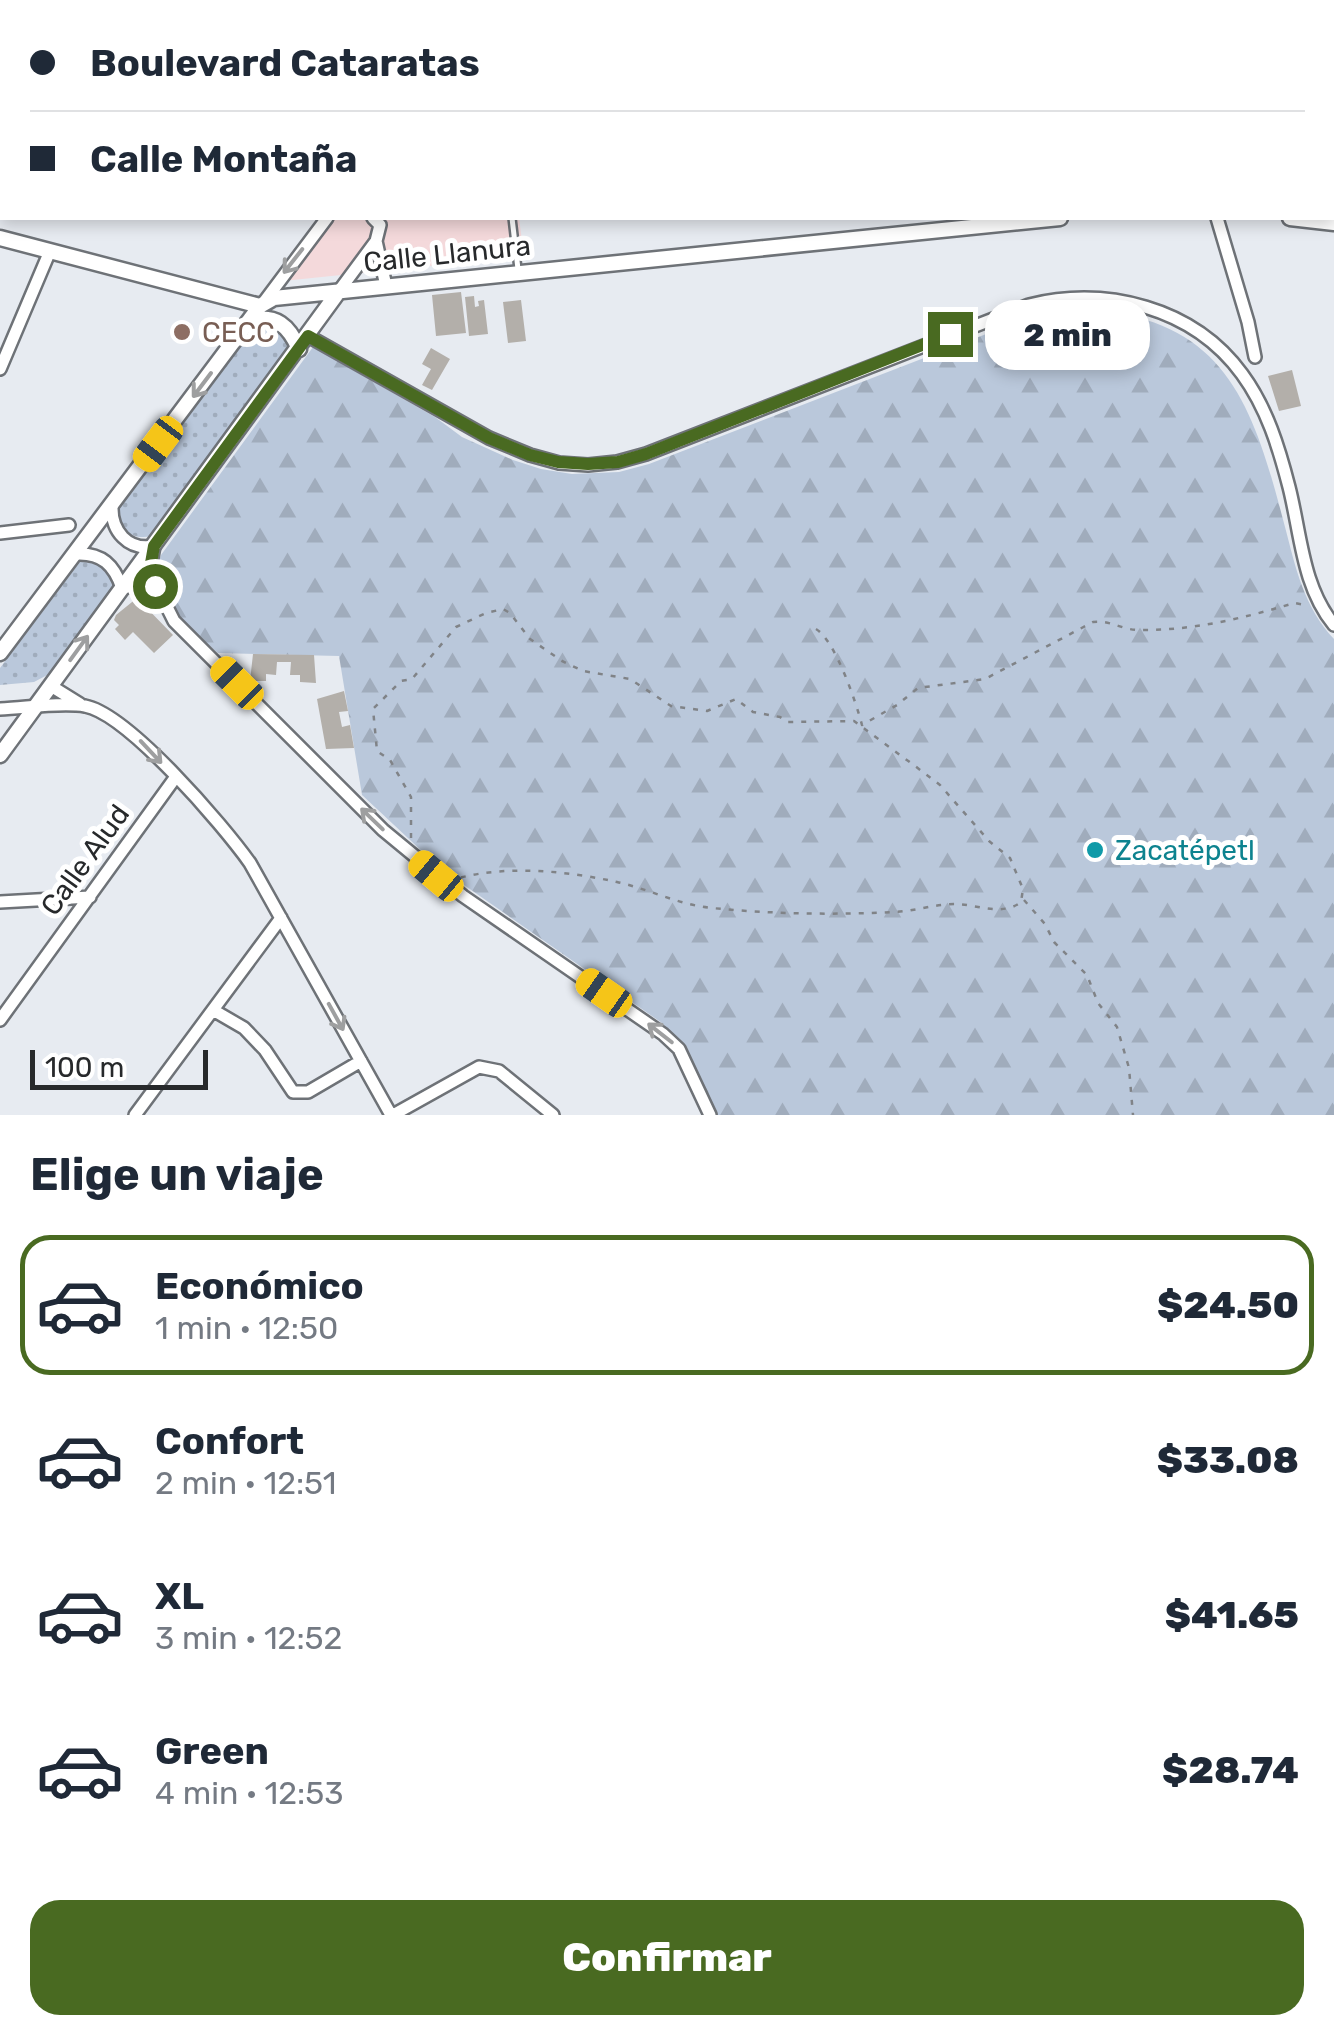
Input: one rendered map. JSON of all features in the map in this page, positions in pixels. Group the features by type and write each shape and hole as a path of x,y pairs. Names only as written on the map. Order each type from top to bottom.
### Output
{"street":[{"path":"0,652 325,220"},
{"name":"Calle Llanura","path":"260,306 274,298 295,294 1040,220"},
{"path":"1218,220 1255,357"},
{"path":"1308,220 1334,223"},
{"path":"376,221 376,241 386,286"},
{"path":"0,238 260,306"},
{"path":"0,754 376,241"},
{"path":"0,369 50,251"},
{"path":"250,320 264,318 284,324 304,343 502,445 558,462 603,464 646,454 1029,305 1085,297 1141,305 1191,328 1220,349 1244,376 1271,428 1306,570 1318,601 1334,624"},
{"path":"112,506 115,528 125,540 138,546 154,546"},
{"path":"0,533 69,524"},
{"path":"154,546 151,571 158,594 184,632 409,854 679,1049 710,1115"},
{"path":"77,554 92,554 106,561 117,573 122,588"},
{"path":"122,588 143,584 158,594"},
{"path":"51,686 129,728 238,846 392,1115 479,1067 499,1071 554,1115"},
{"path":"0,709 84,706"},
{"name":"Calle Alud","path":"0,1020 175,778"},
{"path":"0,902 90,897"},
{"path":"135,1115 280,918"},
{"path":"212,1010 244,1028 265,1050 293,1092 308,1092 361,1062"}],"lane":[{"path":"512,220 518,271"}],"path":[{"path":"862,725 918,688 986,679 1094,622 1106,621 1138,630 1188,627 1294,602 1309,606"},
{"path":"411,840 411,797 390,760 378,751 373,709 402,681 412,679 456,627 498,609 510,613 530,639 562,661 583,671 630,679 671,706 707,711 736,699 754,712 780,716 788,722 849,720 862,725 940,786 988,841 1010,858 1023,889 1023,899 1045,924 1054,942 1087,975 1098,1003 1117,1027 1129,1068 1133,1115"},
{"path":"816,630 824,634 836,662 844,669 862,725"},
{"path":"455,879 477,874 554,872 619,882 706,907 790,913 892,912 951,904 1015,907 1023,899"}],"shaded area":[{"path":"332,220 519,220 524,256 283,281"}],"green space":[{"path":"1085,310 1133,316 1172,330 1203,351 1227,377 1261,444 1302,587 1315,614 1334,639 1334,1115 718,1115 686,1050 662,1023 441,869 362,795 339,656 218,653 174,610 160,583 161,555 313,347 435,417 462,437 513,460 572,474 619,472 649,464 1020,321"},
{"path":"260,321 274,325 295,343 152,536 131,535 122,527 119,507"},
{"path":"86,558 96,559 117,584 53,672 34,682 0,685 0,668"}],"building":[{"path":"461,292 466,333 436,336 432,295"},
{"path":"474,296 475,307 484,300 488,334 469,336 465,297"},
{"path":"521,300 526,341 508,343 503,302"},
{"path":"431,348 450,359 432,390 422,385 431,369 422,364"},
{"path":"1292,370 1301,406 1279,411 1268,376"},
{"path":"137,598 173,635 154,653 133,632 125,640 115,629 119,625 114,620 116,615"},
{"path":"253,654 314,655 316,683 300,682 300,675 290,675 291,662 277,662 276,675 266,674 266,681 250,681"},
{"path":"344,691 348,711 339,712 342,727 350,725 354,748 326,749 317,699"}],"place":[{"name":"CECC","path":"182,332"},
{"name":"Zacatépetl","path":"1095,850"}],"route":[{"path":"155,586 151,571 154,546 308,336 439,412 516,450 544,460 603,464 646,454 950,334"}]}
